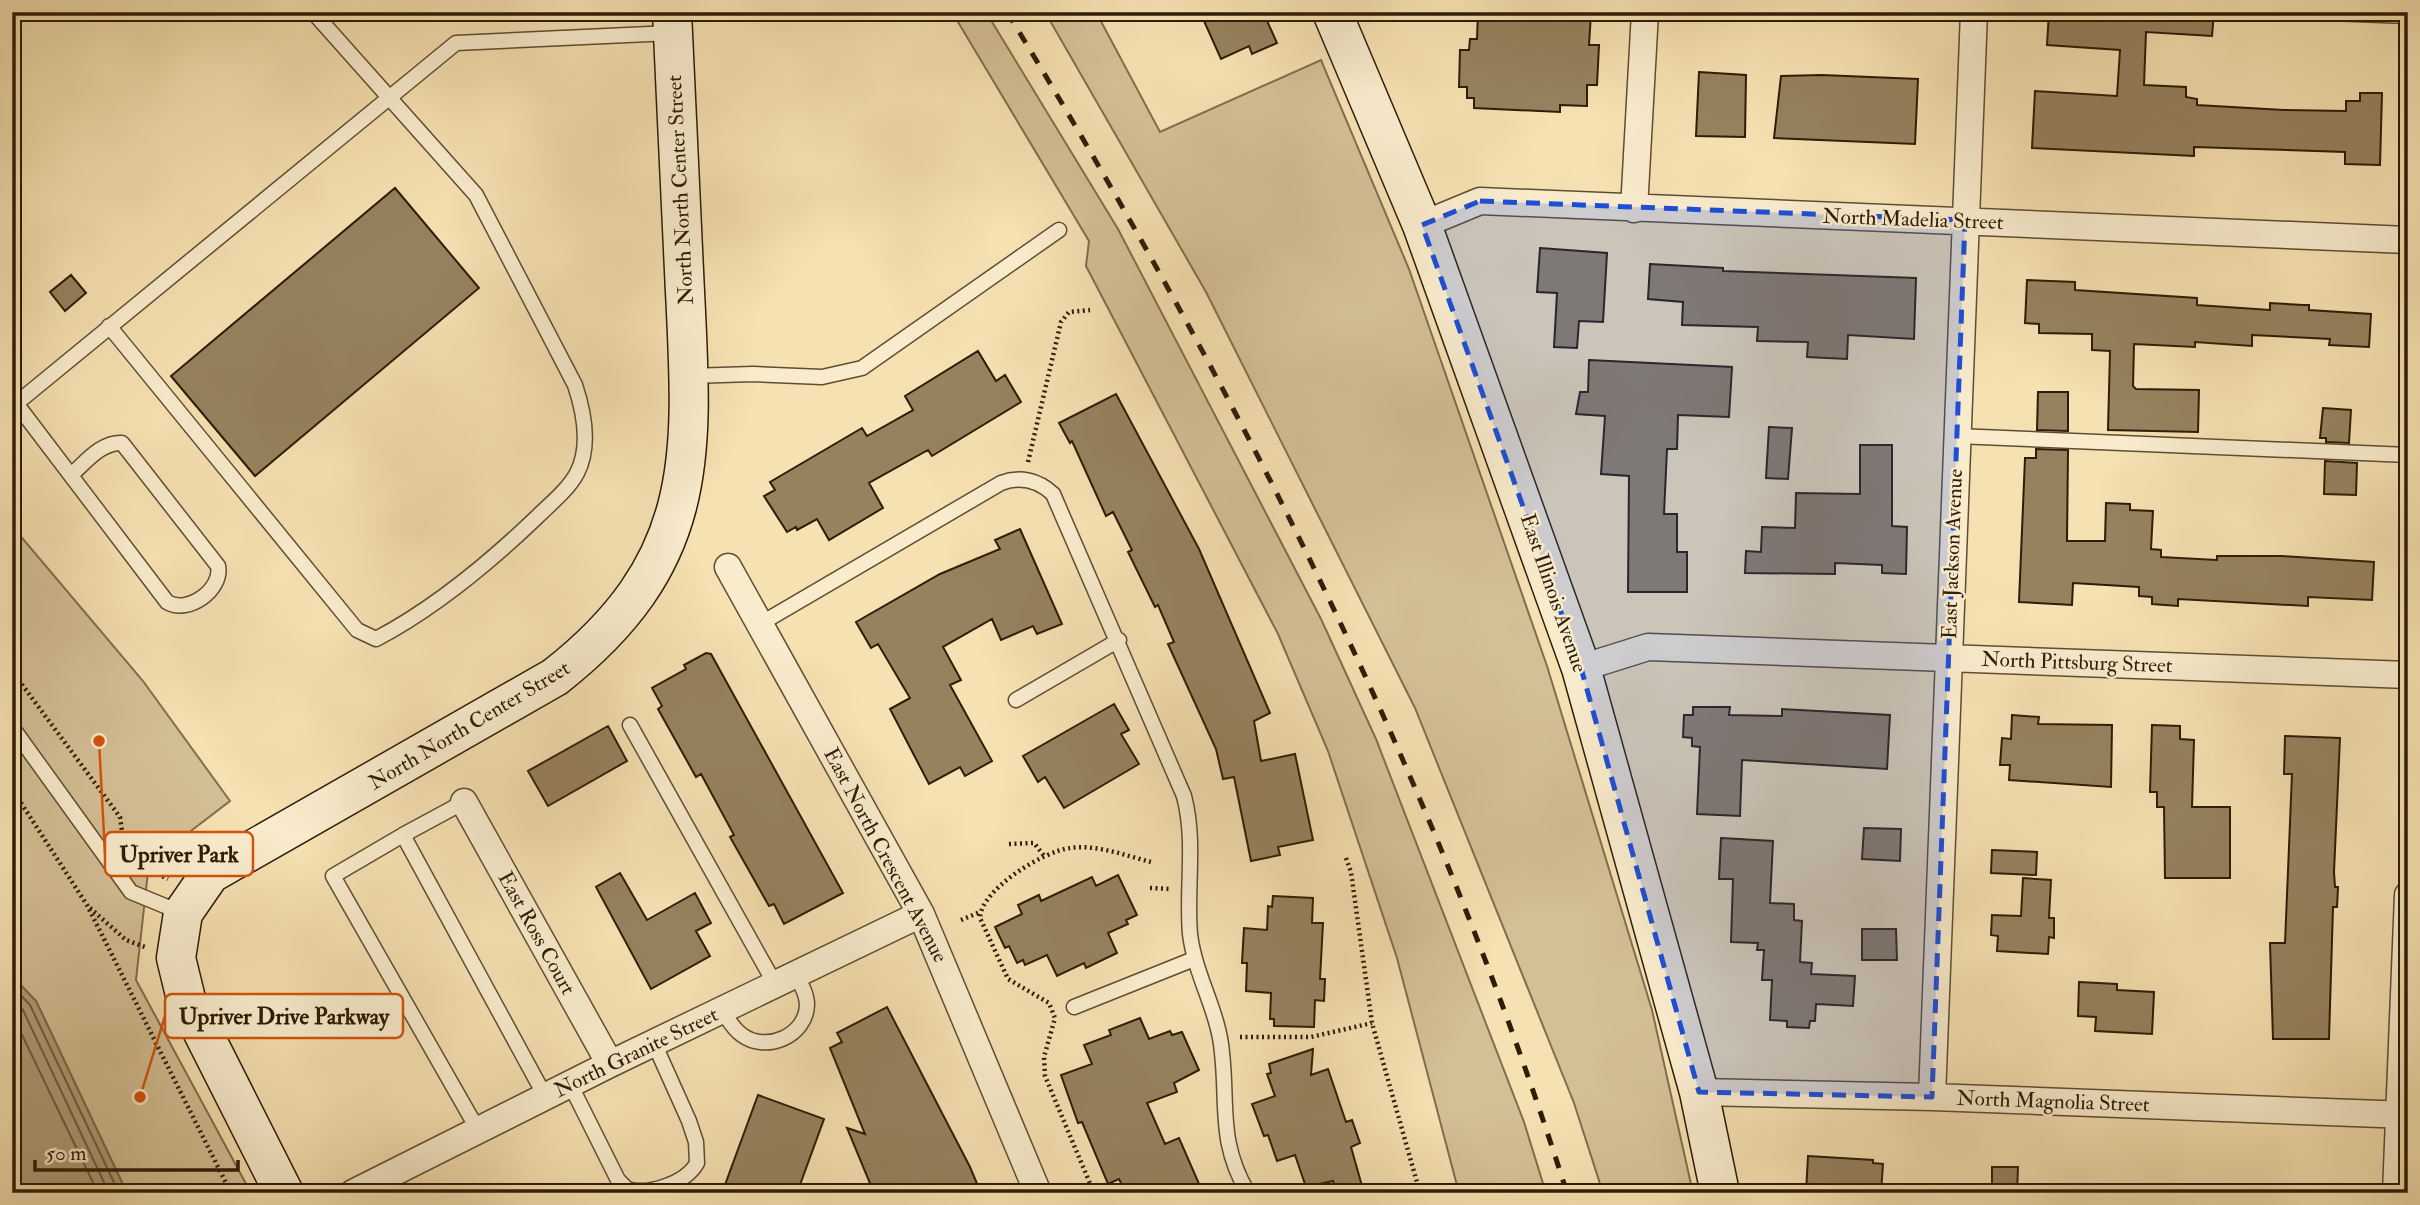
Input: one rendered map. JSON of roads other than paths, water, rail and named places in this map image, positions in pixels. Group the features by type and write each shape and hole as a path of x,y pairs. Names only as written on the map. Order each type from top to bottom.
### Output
{"street":[{"name":"East Illinois Avenue","path":"1332,12 1422,225 1581,668 1699,1091 1720,1193"},
{"path":"1634,209 1645,12"},
{"name":"East Jackson Avenue","path":"1932,1097 1974,12"},
{"name":"North North Center Street","path":"190,904 210,874 534,690 601,638 646,580 664,544 676,511 688,459 688,376 672,22"},
{"name":"North Madelia Street","path":"1422,225 1480,201 2408,240"},
{"name":"East North Crescent Avenue","path":"728,567 921,914 1038,1193"},
{"name":"North Pittsburg Street","path":"1581,668 1648,647 2408,675"},
{"name":"East Ross Court","path":"464,802 610,1064"},
{"path":"2396,1193 2403,1115 2408,895"},
{"path":"190,904 176,958 186,999 284,1193"},
{"name":"North Granite Street","path":"353,1193 654,1042 921,914"},
{"name":"North Magnolia Street","path":"1699,1091 2403,1115"}],"lane":[{"path":"108,326 357,630 376,639 488,563 563,492 577,473 585,440 583,409 575,385 475,195 313,12"},
{"path":"2303,12 2408,16"},
{"path":"71,475 100,449 112,443 122,443 218,566 220,575 216,586 186,607 176,608 167,602 14,403 456,43 672,22"},
{"path":"688,376 753,374 822,377 862,368 1059,230"},
{"path":"1956,436 2408,455"},
{"path":"760,624 992,488 1009,480 1024,480 1045,486 1057,500 1119,640 1145,709 1179,778 1189,813 1189,919 1195,959 1221,1040 1223,1104 1228,1143 1248,1193"},
{"path":"1016,700 1119,640"},
{"path":"630,725 786,979 806,993 805,1019 795,1033 776,1041 752,1041 733,1027 722,1010"},
{"path":"12,727 131,892 190,904"},
{"path":"464,802 333,876 478,1130"},
{"path":"404,835 545,1096"},
{"path":"1073,1007 1195,959"},
{"path":"570,1084 618,1180 627,1189 649,1190 674,1182 697,1163 696,1142 654,1042"}],"water":[{"path":"12,976 36,1001 127,1193 12,1193"}],"railway":[{"path":"1007,12 1172,295 1323,586 1392,735 1456,885 1514,1038 1567,1193"}],"place":[{"name":"Upriver Park","path":"99,741"},
{"name":"Upriver Drive Parkway","path":"140,1097"}]}
